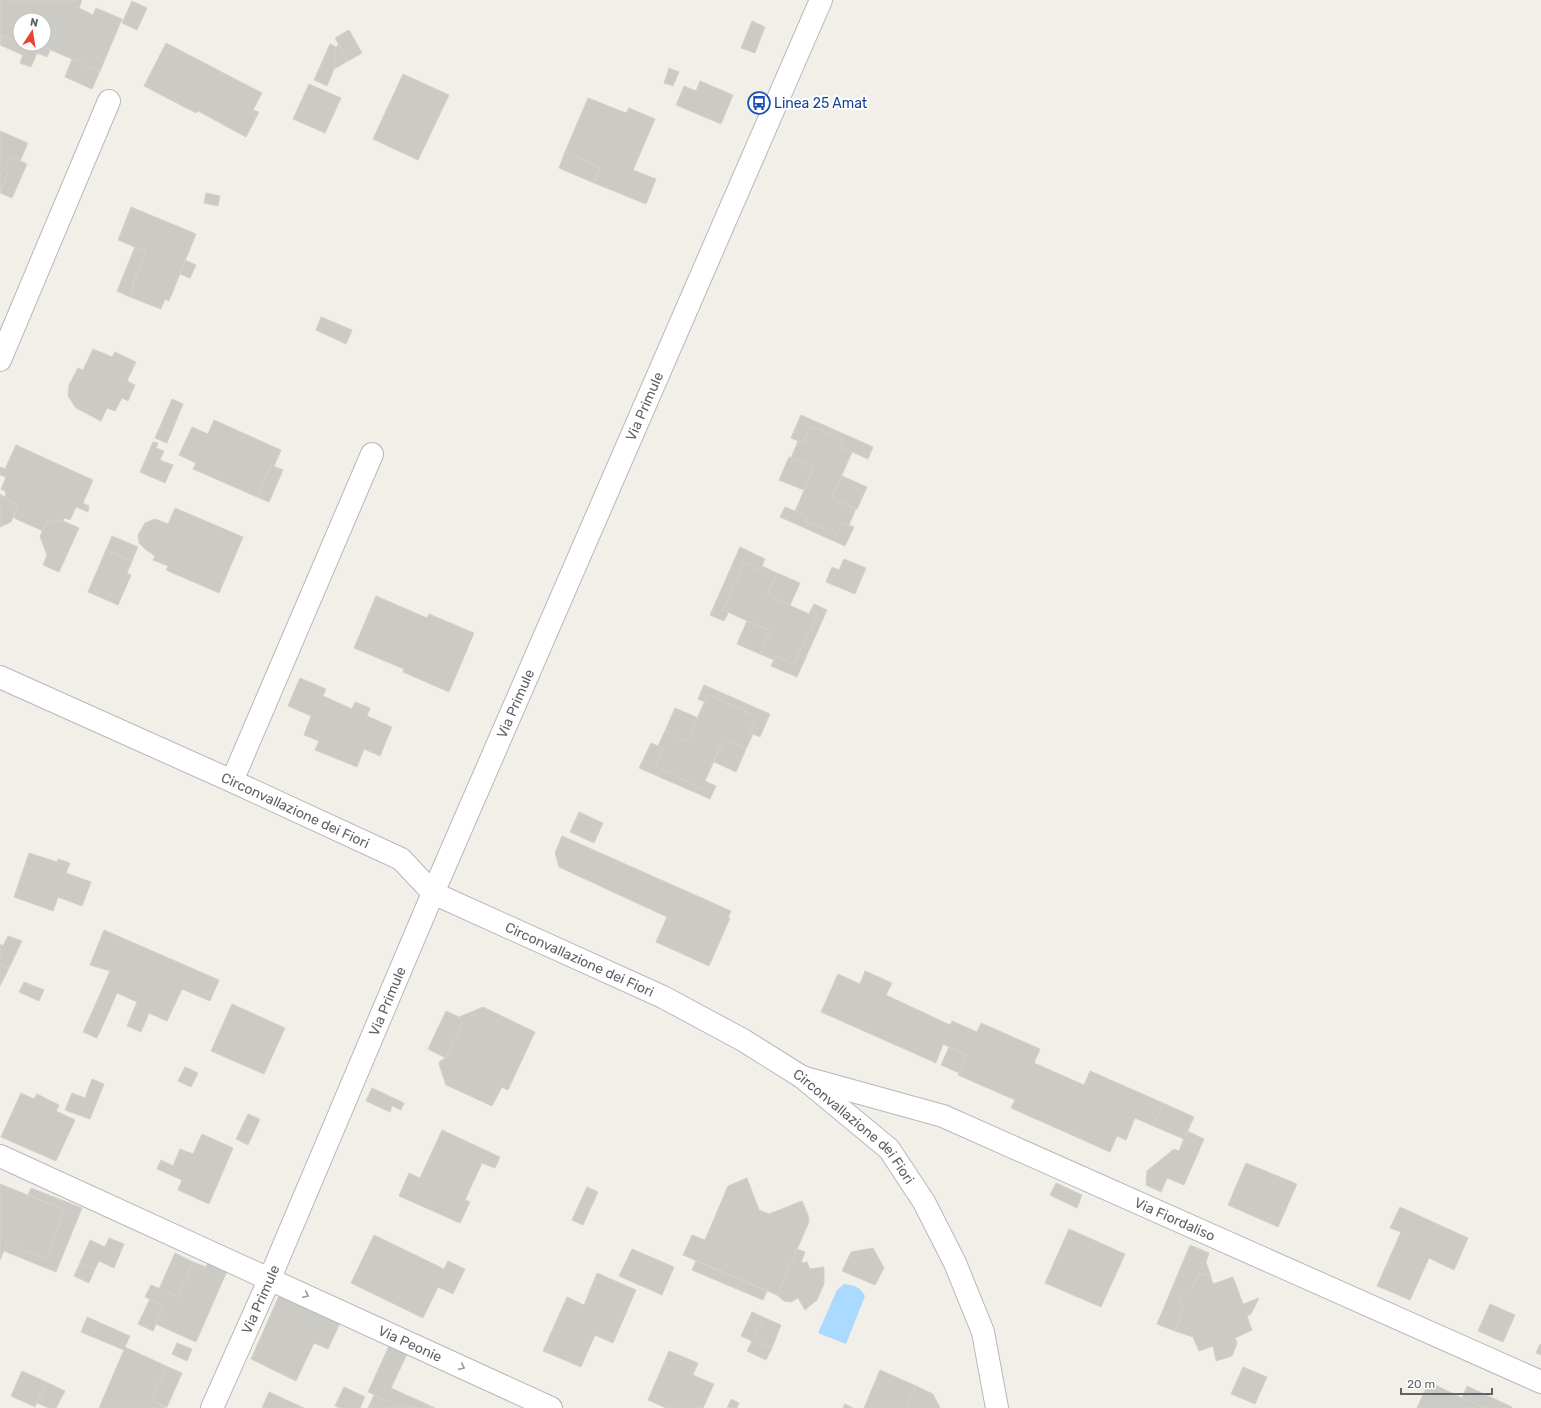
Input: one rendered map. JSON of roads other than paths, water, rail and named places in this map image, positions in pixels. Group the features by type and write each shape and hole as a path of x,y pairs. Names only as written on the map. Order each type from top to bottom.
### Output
{"street":[{"name":"Via Primule","path":"212,1408 270,1278 433,893 822,0"},
{"path":"0,360 109,101"},
{"path":"232,780 372,454"},
{"name":"Circonvallazione dei Fiori","path":"0,677 232,780 401,859 433,893 662,997 743,1040 802,1077 889,1149 924,1202 955,1263 983,1332 997,1408"},
{"name":"Via Fiordaliso","path":"802,1077 943,1116 1541,1382"},
{"name":"Via Peonie","path":"0,1156 270,1278 551,1408"}],"water":[{"path":"844,1284 856,1287 861,1290 865,1296 846,1344 818,1333 837,1290"}],"place":[{"name":"Linea 25 Amat","path":"759,103"}]}
